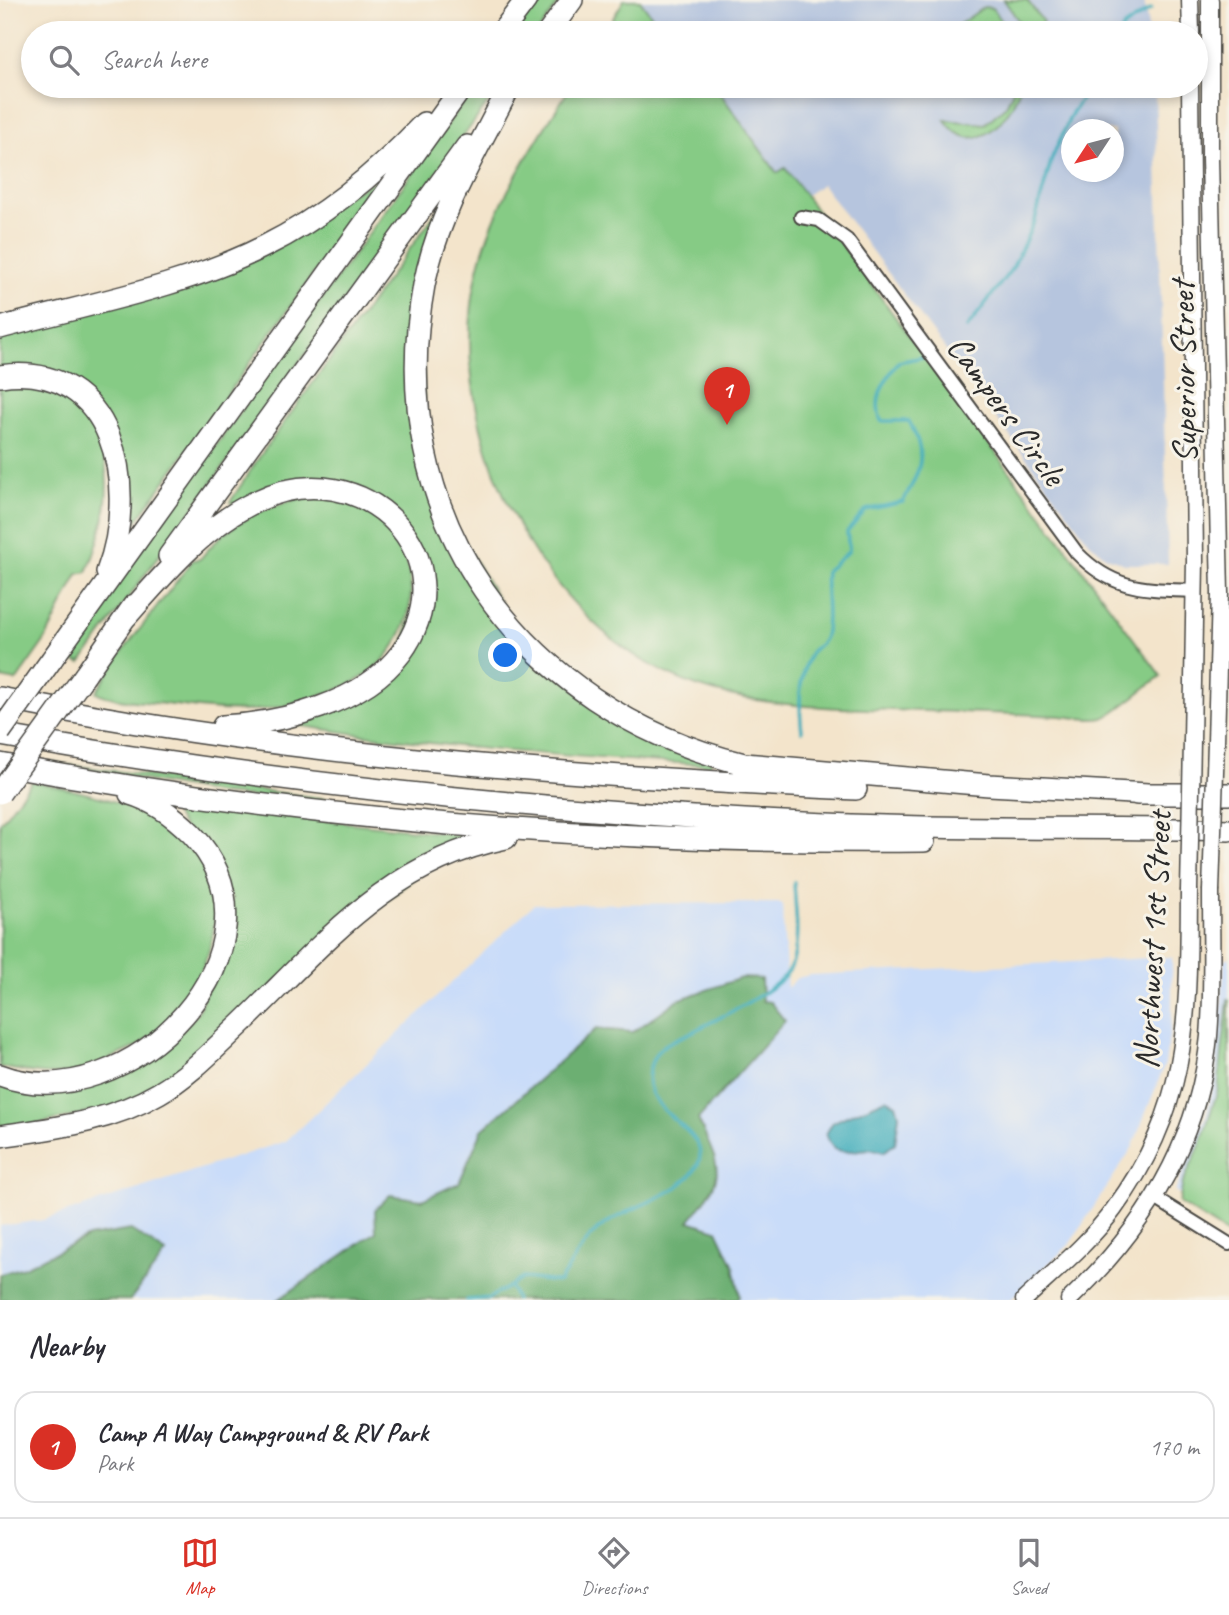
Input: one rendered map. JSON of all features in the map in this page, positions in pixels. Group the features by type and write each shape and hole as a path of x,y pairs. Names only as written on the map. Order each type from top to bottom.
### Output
{"highway":[{"path":"510,21 526,0"},
{"path":"557,21 572,0"},
{"path":"0,328 189,275 263,248 316,217 358,186 449,98"},
{"path":"452,98 0,733 227,771 506,803 849,825 1229,830"},
{"path":"0,793 501,98"},
{"path":"504,98 460,182 432,254 419,316 417,384 426,452 448,521 482,586 525,640 558,673 609,711 674,743 732,761 804,771 1148,794"},
{"path":"0,376 28,376 61,385 92,408 111,436 120,469 120,513 111,563 93,603"},
{"path":"126,617 183,555 217,525 259,499 299,487 335,487 378,506 403,531 418,564 421,593 415,625 400,653 377,676 328,702 268,720 207,727 155,724"},
{"path":"0,698 155,724 395,755 667,779 887,790 1229,794"},
{"path":"0,764 92,781 310,812 564,835 808,842 926,841 1132,830"},
{"path":"0,1075 23,1081 74,1079 96,1074 136,1057 155,1044 188,1012 212,971 220,949 226,908 223,890 209,856 168,813 142,798 92,781"},
{"path":"0,1136 106,1117 159,1093 199,1064 375,897 423,865 481,843 508,837 564,835"}],"main road":[{"path":"1190,0 1191,21"},
{"name":"Superior Street","path":"1210,0 1210,159 1224,593 1216,742"},
{"name":"Superior Street","path":"1190,98 1195,591 1192,741"},
{"path":"1195,591 1224,593"},
{"name":"Northwest 1st Street","path":"1024,1300 1093,1234 1113,1210 1140,1167 1177,1082 1185,1042 1192,741"},
{"name":"Northwest 1st Street","path":"1069,1300 1114,1256 1155,1198 1183,1142 1205,1062 1210,1009 1216,742"}],"street":[{"name":"Campers Circle","path":"800,217 819,220 847,240 1077,553 1092,569 1113,581 1138,588 1195,591"},
{"path":"1155,1198 1229,1244"}],"shaded area":[{"path":"640,0 1144,0 1147,21 655,21"},
{"path":"724,98 1155,98 1168,564 1125,564 1105,556 1089,542 822,184 805,196 785,168 777,173"},
{"path":"782,903 787,988 797,978 810,975 1172,957 1172,1018 1165,1064 1132,1148 1069,1245 1010,1300 0,1300 0,1226 43,1220 286,1141 534,904"},
{"path":"1225,958 1229,958 1229,1224 1175,1192 1206,1115 1215,1079"}],"green space":[{"path":"538,0 561,0 546,21 522,21"},
{"path":"624,0 640,0 655,21 611,21"},
{"path":"1004,0 1027,0 1042,21 1019,21"},
{"path":"984,7 992,8 1001,21 964,21"},
{"path":"466,98 491,98 81,663 70,659 60,662"},
{"path":"564,98 724,98 777,173 785,168 1161,676 1108,716 1099,719 817,707 738,697 713,691 654,667 602,630 557,584 521,529 493,469 476,405 470,341 476,279 491,227 528,155"},
{"path":"1010,98 1016,98 1000,123 990,132 978,137 967,137 956,132 945,120 985,124 1006,106"},
{"path":"383,177 115,551 126,503 88,398 0,369 0,335 149,293"},
{"path":"445,200 420,277 426,477 530,654 711,760 711,765 500,750 290,724 397,668 424,567 365,490 233,504 230,502 260,456"},
{"path":"0,387 39,390 68,402 89,422 101,446 107,475 99,540 87,572 78,574 45,640 16,681 0,678"},
{"path":"309,496 351,502 376,518 394,537 405,560 411,584 409,609 401,633 387,656 366,675 344,687 302,702 266,709 214,710 113,698 96,692 120,655 193,560 200,559 223,535 248,517"},
{"path":"47,762 428,812 220,794"},
{"path":"32,781 107,799 143,813 176,834 198,858 211,884 215,912 212,940 188,995 169,1019 143,1043 79,1072 49,1074 0,1067 0,823"},
{"path":"167,803 489,838 439,857 196,1061 130,1104 0,1132 0,1084 47,1089 95,1083 117,1075 139,1065 158,1051 198,1012 232,899"},
{"path":"741,978 761,979 762,1001 770,1002 785,1021 698,1119 716,1162 717,1172 710,1192 689,1221 717,1230 734,1266 740,1296 736,1300 278,1300 376,1232 375,1210 390,1195 422,1200 459,1183 482,1130 596,1029 633,1032 678,1000"},
{"path":"1228,1000 1229,1235 1179,1203 1183,1182 1201,1143 1218,1089"},
{"path":"131,1230 166,1253 130,1300 0,1300 0,1274 24,1267 88,1237"}],"water":[{"path":"886,1099 896,1104 899,1115 895,1143 884,1152 866,1149 842,1151 831,1144 826,1134 833,1122"}],"waterway":[{"path":"1133,21 1151,9"},
{"path":"967,328 1013,267 1035,220 1052,158 1072,113 1082,98"},
{"path":"802,731 800,702 805,665 810,653 824,639 826,628 826,571 849,551 847,532 866,510 903,502 918,471 919,444 909,421 881,421 878,404 881,390 898,362 923,357"},
{"path":"516,1300 510,1286 523,1278 559,1282 595,1232 612,1220 669,1192 681,1184 698,1164 700,1150 694,1138 658,1103 650,1089 649,1072 657,1052 664,1046 747,1003 785,976 791,967 796,947 794,882"},
{"path":"467,1300 489,1298 510,1286"}],"place":[{"name":"Camp A Way Campground & RV Park","path":"727,425"}]}
